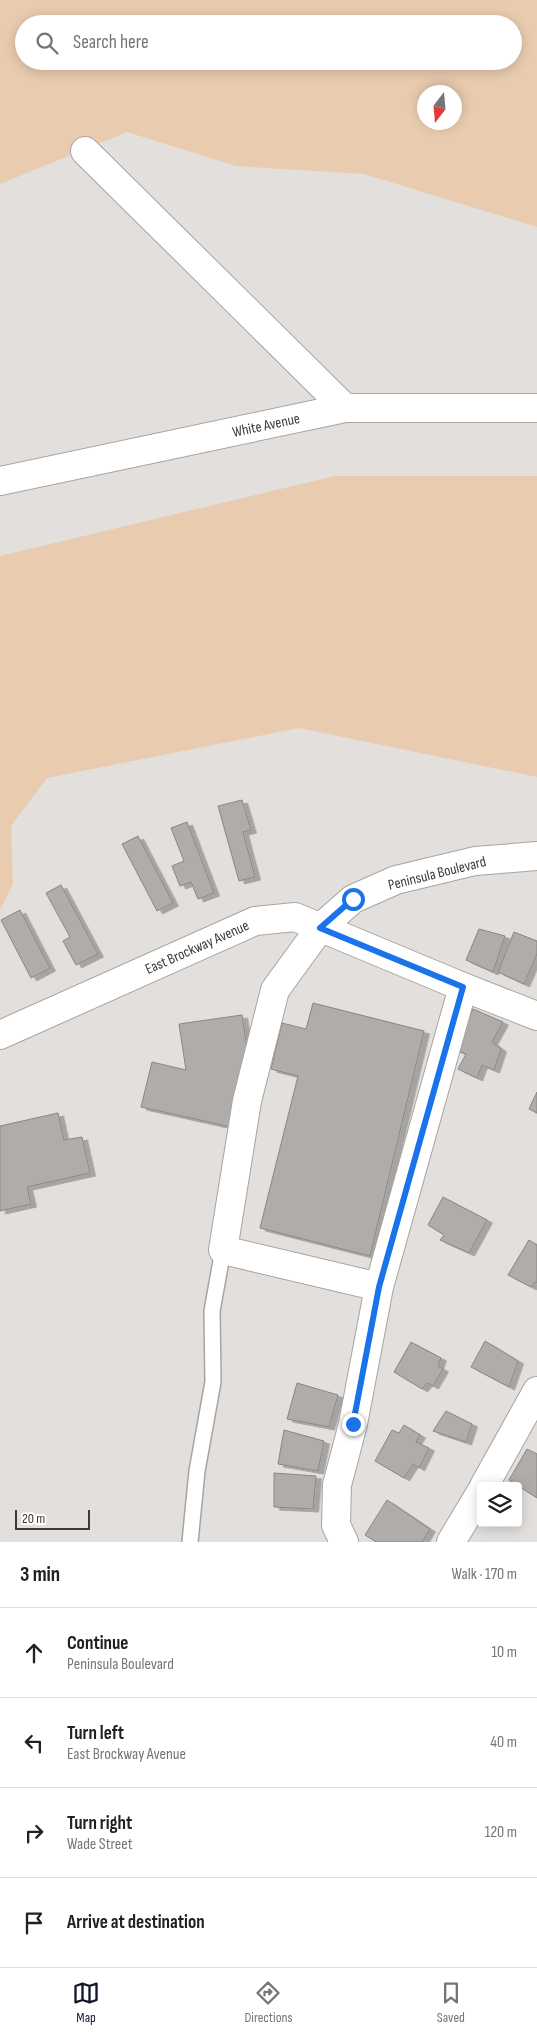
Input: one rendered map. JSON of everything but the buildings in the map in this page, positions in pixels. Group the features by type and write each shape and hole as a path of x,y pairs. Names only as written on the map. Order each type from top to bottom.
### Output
{"street":[{"path":"85,152 346,408"},
{"name":"White Avenue","path":"0,481 346,408 537,408"},
{"name":"Peninsula Boulevard","path":"223,1250 247,1101 274,990 320,928 353,899 396,880 475,861 537,856"},
{"name":"East Brockway Avenue","path":"0,1035 255,921 295,917 537,1016"},
{"path":"344,1542 336,1525 337,1485 353,1424 379,1287 463,987"},
{"path":"223,1250 379,1287"},
{"path":"486,1482 537,1391"},
{"path":"451,1542 477,1499"}],"lane":[{"path":"190,1542 197,1471 213,1382 212,1311 223,1250"}],"shaded area":[{"path":"0,0 537,0 537,227 364,174 236,166 127,132 0,184"},
{"path":"335,476 537,476 537,777 299,728 47,778 11,826 13,884 0,910 0,556"}],"route":[{"path":"353,899 320,928 463,987 379,1287 353,1424"}]}
